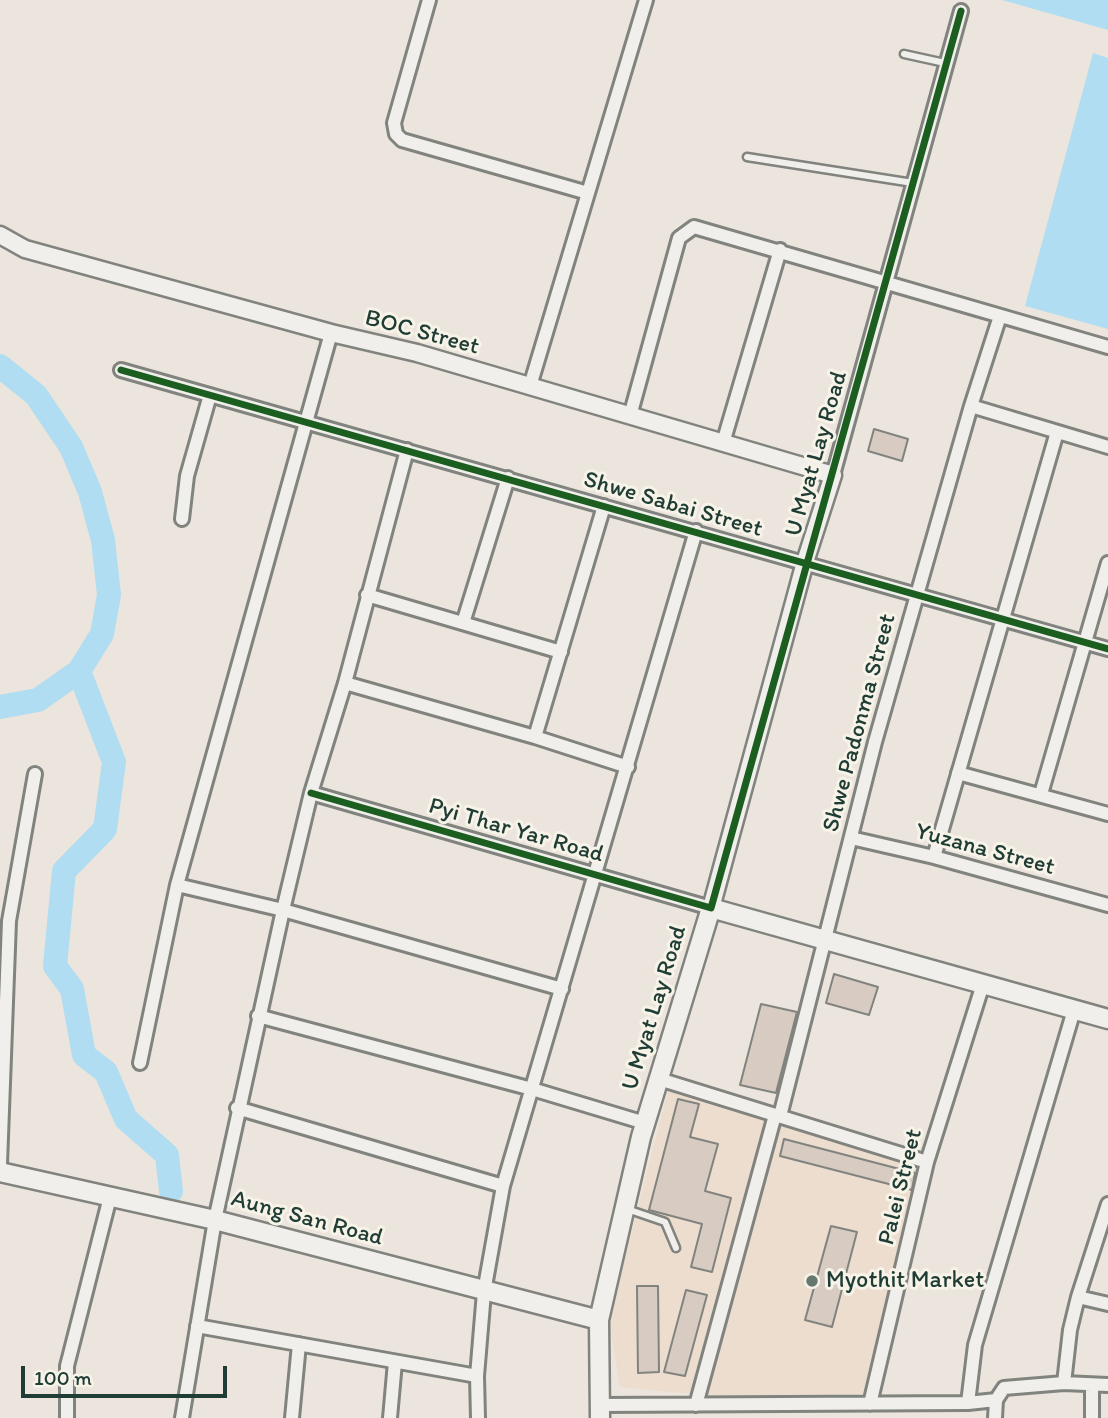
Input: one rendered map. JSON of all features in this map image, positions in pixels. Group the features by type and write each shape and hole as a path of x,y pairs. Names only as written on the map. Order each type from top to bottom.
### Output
{"main road":[{"name":"Pyi Thar Yar Road","path":"710,908 1108,1019"},
{"name":"U Myat Lay Road","path":"600,1412 599,1320 645,1123 710,908"},
{"name":"Aung San Road","path":"0,1172 215,1220 599,1320"}],"street":[{"path":"429,0 394,123 396,134 402,139 588,193"},
{"path":"530,386 646,0"},
{"name":"U Myat Lay Road","path":"710,908 961,11"},
{"path":"630,416 678,238 694,227 1108,347"},
{"name":"BOC Street","path":"0,235 25,249 331,333 417,353 833,475"},
{"path":"723,443 780,250"},
{"name":"Shwe Padonma Street","path":"696,1405 917,595 971,406 1000,316"},
{"path":"140,1063 177,886 217,734 308,422 331,333"},
{"name":"Shwe Sabai Street","path":"121,370 1108,649"},
{"path":"182,519 187,476 210,395"},
{"path":"971,406 1108,447"},
{"path":"934,856 1057,432"},
{"path":"182,1418 237,1108 282,910 310,793 345,683 407,450"},
{"path":"463,623 508,478"},
{"path":"535,737 604,506"},
{"path":"478,1418 477,1376 484,1292 503,1185 696,531"},
{"path":"1041,794 1108,563"},
{"path":"368,596 561,652"},
{"path":"345,683 535,737 628,767"},
{"path":"958,772 1108,814"},
{"path":"0,1164 9,921 35,774"},
{"name":"Pyi Thar Yar Road","path":"310,793 597,873 710,908"},
{"name":"Yuzana Street","path":"850,838 934,856 1107,900"},
{"path":"177,886 282,910 562,989"},
{"name":"Palei Street","path":"870,1404 928,1162 983,984"},
{"path":"968,1403 975,1345 1074,1010"},
{"path":"258,1016 532,1089 645,1123"},
{"path":"659,1079 928,1162"},
{"path":"237,1108 503,1185"},
{"path":"67,1418 67,1366 110,1197"},
{"path":"1064,1383 1070,1331 1078,1297 1105,1222 1108,1204"},
{"path":"1078,1297 1108,1304"},
{"path":"197,1326 477,1376"},
{"path":"292,1418 299,1344"},
{"path":"390,1418 395,1362"},
{"path":"995,1418 996,1400 1004,1388 1064,1383 1108,1385"},
{"path":"1092,1418 1093,1385"},
{"path":"600,1412 696,1405 968,1403 996,1400"}],"lane":[{"path":"904,54 945,63"},
{"path":"747,157 913,183"},
{"path":"625,1208 666,1222 676,1248"}],"shaded area":[{"path":"668,1090 767,1120 691,1394 620,1387 609,1319"},
{"name":"Myothit Market","path":"777,1121 920,1167 863,1394 700,1396"}],"water":[{"path":"1002,0 1108,0 1108,30"},
{"path":"1093,53 1108,58 1108,329 1025,306"}],"building":[{"path":"874,429 908,439 902,461 868,451"},
{"path":"834,974 878,987 869,1015 826,1003"},
{"path":"761,1004 797,1012 776,1093 740,1085"},
{"path":"678,1099 699,1104 690,1137 718,1144 705,1191 731,1198 712,1272 691,1267 702,1224 649,1210"},
{"path":"784,1139 915,1173 912,1190 780,1156"},
{"path":"831,1226 857,1232 832,1327 805,1320"},
{"path":"637,1286 658,1286 659,1372 638,1373"},
{"path":"686,1290 707,1295 685,1376 664,1372"}],"waterway":[{"path":"0,366 36,395 71,447 90,492 103,540 109,595 102,634 79,671 38,700 0,707"},
{"path":"79,671 114,762 105,829 64,871 55,966 72,989 84,1055 106,1072 126,1119 167,1155 171,1191"}],"cycle path":[{"path":"311,793 711,908 961,11"},
{"path":"121,370 1108,649"}],"place":[{"name":"Myothit Market","path":"812,1281"}]}
